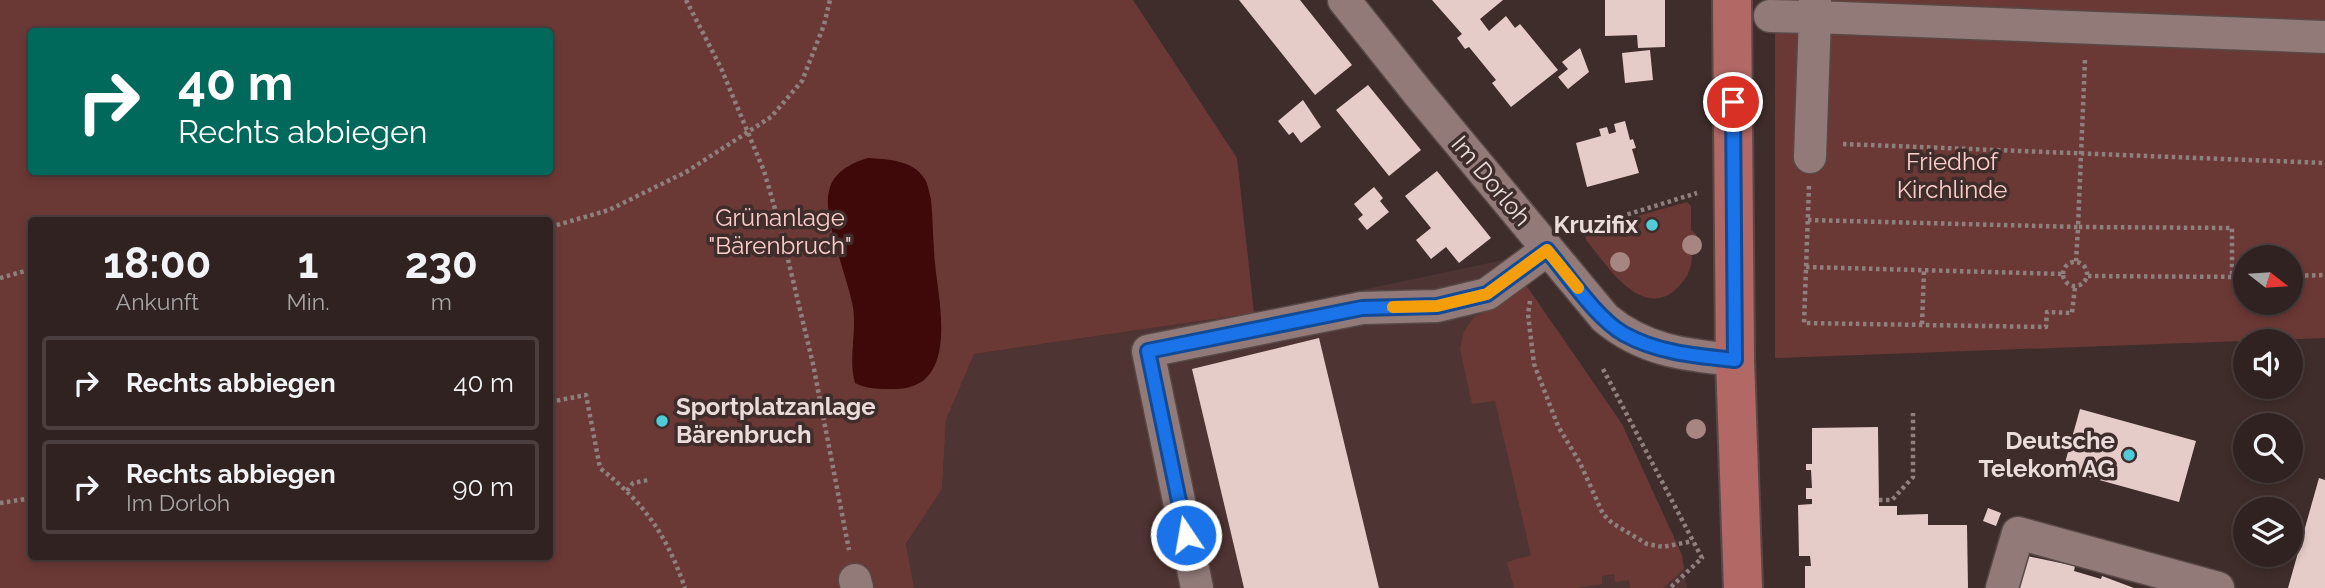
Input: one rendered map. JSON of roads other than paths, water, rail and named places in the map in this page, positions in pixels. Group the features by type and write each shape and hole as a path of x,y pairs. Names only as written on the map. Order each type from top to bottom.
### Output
{"main road":[{"path":"1731,0 1735,360 1742,588"}],"street":[{"name":"Im Dorloh","path":"1344,0 1605,318 1624,334 1675,353 1735,360"},
{"path":"1810,150 1815,8"},
{"path":"1770,16 1815,8 2087,28 2325,37"},
{"path":"1197,588 1148,351 1362,308 1437,306 1487,294 1547,250"},
{"path":"2002,588 2018,533 2218,588"}],"place":[{"name":"Kruzifix","path":"1652,225"},
{"name":"Sportplatzanlage Bärenbruch","path":"662,421"},
{"name":"Deutsche Telekom AG","path":"2129,455"}],"park label":[{"name":"Friedhof Kirchlinde","path":"1952,176"},
{"name":"Grünanlage \"Bärenbruch\"","path":"780,232"}]}
